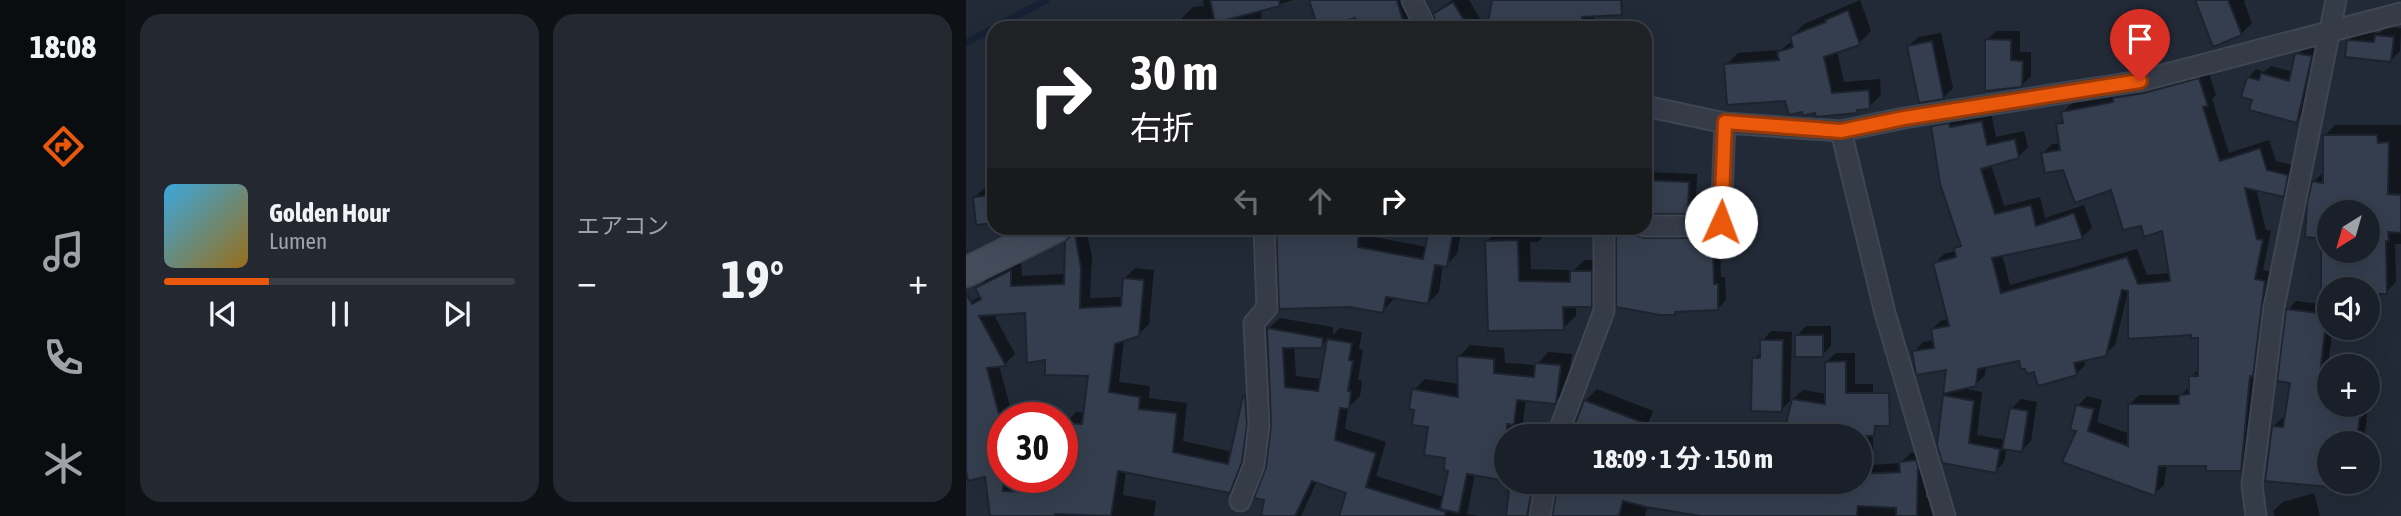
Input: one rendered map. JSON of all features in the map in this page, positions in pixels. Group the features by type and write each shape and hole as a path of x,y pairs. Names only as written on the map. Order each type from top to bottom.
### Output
{"street":[{"path":"1412,0 1422,21"},
{"path":"2256,516 2252,485 2274,307 2336,0"},
{"path":"1652,107 1725,122 1841,131 1904,118 2140,81 2401,13"},
{"path":"1652,226 1710,226 1721,222 1725,122"},
{"path":"1841,131 1885,313 1920,439 1945,516"},
{"path":"966,272 1041,235"},
{"path":"1240,500 1254,465 1259,425 1254,323 1267,308 1265,235"},
{"path":"1562,424 1604,311 1604,235"},
{"path":"1540,516 1544,494"}],"building":[{"path":"1210,0 1279,0 1280,6 1215,21"},
{"path":"1309,0 1397,0 1403,21 1356,21 1355,18 1345,21 1316,21"},
{"path":"1492,0 1621,0 1622,15 1582,17 1582,21 1488,21"},
{"path":"2195,0 2228,0 2242,35 2213,47"},
{"path":"1453,2 1465,21 1436,21 1433,14"},
{"path":"1848,10 1860,45 1824,57 1832,93 1869,90 1870,109 1816,117 1815,113 1803,116 1802,112 1789,115 1785,101 1727,105 1724,64 1779,60 1777,52 1793,47 1790,36"},
{"path":"2375,35 2394,37 2391,62 2345,57 2347,40 2374,42"},
{"path":"1985,39 2011,40 2011,60 2023,61 2022,87 1985,91"},
{"path":"1932,41 1944,99 1919,103 1907,46"},
{"path":"2295,53 2312,56 2297,123 2249,110 2252,100 2241,97 2247,77 2259,80 2261,73 2289,81"},
{"path":"2199,78 2208,106 2203,107 2220,161 2260,148 2267,170 2288,175 2284,197 2245,188 2257,239 2263,240 2255,279 2265,281 2253,377 2250,376 2241,471 2206,471 2206,466 2159,466 2155,496 2062,462 2076,431 2070,430 2076,405 2094,409 2088,431 2128,446 2128,404 2179,404 2179,395 2189,394 2189,376 2198,376 2198,338 2191,338 2191,335 2128,339 2128,291 2122,290 2106,356 2074,363 2077,375 2038,386 2034,372 2027,374 2025,369 2021,369 2019,361 1978,369 1976,386 1943,394 1946,370 1916,375 1912,351 1934,348 1931,329 1949,326 1933,263 1956,257 1954,248 1961,246 1940,184 1931,126 1949,123 1950,127 1982,121 1987,145 2015,139 2019,158 1981,169 1995,214 2031,205 2036,226 2074,213 2083,239 1992,258 2001,293 2127,257 2138,284 2170,281 2162,231 2144,237 2141,226 2123,230 2111,190 2075,203 2063,170 2045,173 2041,153 2060,150 2056,124 2063,123 2061,112 2113,102 2113,98 2144,93"},
{"path":"2323,135 2377,135 2378,143 2389,142 2388,194 2401,195 2401,233 2388,232 2387,294 2380,294 2380,277 2321,277 2321,263 2380,263 2380,200 2317,200 2317,238 2305,237 2307,203 2312,181 2323,183"},
{"path":"1652,180 1689,182 1688,214 1652,214"},
{"path":"987,196 987,224 976,225 973,197"},
{"path":"1069,235 1075,235 1081,268 1080,308 1121,306 1123,278 1144,280 1139,336 1115,344 1109,392 1140,397 1139,409 1177,413 1173,452 1228,464 1245,396 1247,425 1242,462 1230,493 1118,471 1111,516 990,516 987,493 1078,493 1078,424 1082,424 1088,376 1045,375 1045,360 1027,363 1025,313 979,316 1006,366 987,368 996,402 987,402 987,493 985,477 968,481 966,293 972,304 981,299 975,288 1011,270 1011,286 1064,284 1065,241"},
{"path":"1276,235 1359,235 1358,247 1423,259 1428,235 1453,235 1447,267 1435,265 1428,304 1386,297 1383,313 1349,307 1279,309"},
{"path":"1616,235 1696,238 1696,248 1713,251 1714,284 1718,284 1718,310 1660,315 1616,307"},
{"path":"1518,240 1519,281 1570,282 1570,271 1592,271 1592,307 1563,307 1564,330 1488,331 1485,241"},
{"path":"2286,309 2317,313 2317,340 2324,340 2322,354 2317,354 2317,417 2360,417 2358,431 2317,431 2317,486 2265,481 2272,426 2283,427 2290,383 2277,381"},
{"path":"1267,328 1323,338 1322,348 1283,348 1285,387 1318,391 1327,339 1352,343 1349,360 1353,361 1348,391 1351,391 1349,409 1340,408 1335,440 1376,453 1366,487 1446,512 1445,516 1339,516 1346,493 1312,481 1295,516 1261,516 1264,500 1254,498 1266,467 1271,425"},
{"path":"1795,335 1823,335 1823,357 1795,357"},
{"path":"1760,340 1783,340 1782,412 1751,411 1752,358 1760,358"},
{"path":"1457,356 1494,359 1494,373 1534,377 1535,363 1561,365 1556,404 1517,400 1514,424 1494,424 1494,479 1467,474 1459,513 1440,509 1448,471 1444,470 1445,458 1424,455 1428,427 1412,425 1414,410 1409,409 1412,389 1458,397"},
{"path":"1846,361 1846,393 1889,393 1890,426 1875,426 1872,436 1872,424 1786,424 1792,399 1825,404 1825,362"},
{"path":"1943,395 1974,401 1969,443 2000,449 1996,473 1942,463 1937,445"},
{"path":"1584,400 1647,424 1575,424"},
{"path":"2010,408 2028,411 2022,452 2002,449"},
{"path":"1916,460 1918,466 1917,516 1896,516 1896,508 1858,506 1857,516 1700,516 1623,501 1619,516 1552,516 1556,494 1872,494 1872,473 1900,472 1899,462"},
{"path":"1509,494 1531,494 1527,516 1506,516"}],"waterway":[{"path":"1007,21 1046,0"},
{"path":"966,43 987,32"}],"route":[{"path":"1721,222 1725,122 1841,131 1904,118 2140,81"}]}
